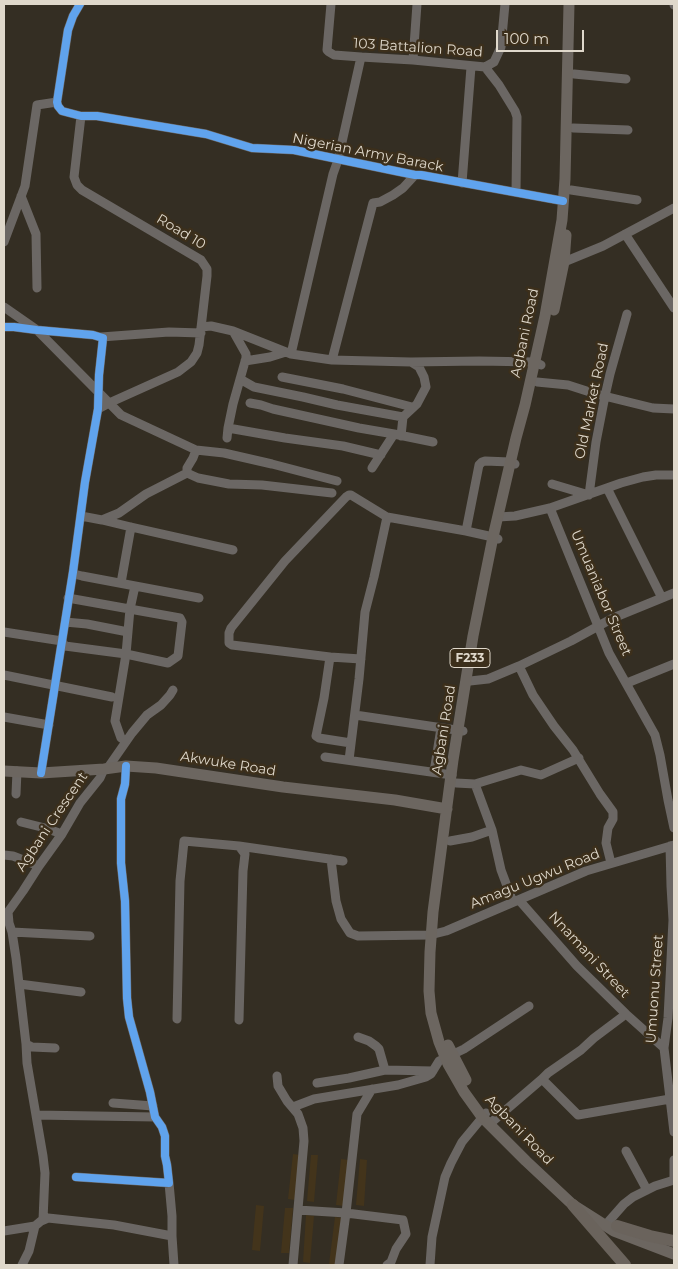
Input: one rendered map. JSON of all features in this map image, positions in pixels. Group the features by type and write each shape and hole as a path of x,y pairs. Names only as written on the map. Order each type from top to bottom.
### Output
{"highway":[{"path":"573,1205 625,1265"},
{"path":"613,1223 650,1236 674,1241"}],"main road":[{"name":"Agbani Road","path":"560,262 564,200 569,4"},
{"name":"Agbani Road","path":"512,463 537,382 545,316 560,262 571,190 576,4"},
{"name":"Agbani Road","path":"538,363 512,463 473,636 434,935 429,984 431,1013 439,1042 449,1056 464,1092 526,1161 573,1205 605,1226 674,1254"},
{"name":"Agbani Road","path":"461,731 496,538"},
{"name":"Akwuke Road","path":"4,771 41,773 126,766 156,768 283,788 394,800 450,810"},
{"name":"Agbani Road","path":"434,935 450,841 450,810"},
{"name":"Agbani Road","path":"487,1117 573,1196 613,1223 627,1236"}],"street":[{"path":"4,242 25,186 37,105 57,102 68,30 80,4"},
{"name":"103 Battalion Road","path":"331,4 327,50 334,55 413,60 486,68 494,62 501,47 505,4"},
{"path":"413,60 417,4"},
{"path":"289,353 338,160 361,58"},
{"path":"462,183 471,67"},
{"path":"486,68 499,85 518,118 516,192"},
{"path":"574,74 626,79"},
{"name":"Nigerian Army Barack","path":"57,102 62,111 81,116 97,116 206,134 252,148 294,150 415,175 564,200"},
{"name":"Road 10","path":"81,116 74,177 77,185 82,190 201,260 206,269 207,276 197,353 191,362 185,368 166,378 98,409"},
{"path":"573,128 628,130"},
{"path":"332,360 373,203 380,202 403,188 415,175"},
{"path":"571,190 637,200"},
{"path":"21,196 36,234 37,288"},
{"path":"560,262 603,246 674,208"},
{"path":"625,234 674,308"},
{"path":"4,308 37,330 121,415 196,450 224,453 337,481"},
{"name":"Old Market Road","path":"589,495 596,442 605,396 627,314"},
{"path":"4,327 14,326 101,337 201,330 211,326 233,331 289,353 332,360 538,363"},
{"path":"227,438 246,358 246,354 233,331"},
{"path":"41,773 73,575 85,482 98,409 99,375 104,342 104,338 101,337"},
{"path":"245,361 289,353"},
{"path":"372,468 397,435 402,417 417,404 426,387 419,367 411,362"},
{"path":"282,377 343,389 412,408"},
{"path":"240,378 254,387 337,406 402,417"},
{"path":"537,382 561,384 658,409 674,409"},
{"path":"250,403 359,428 433,442"},
{"path":"228,428 343,446 381,455"},
{"path":"187,472 187,468 196,450"},
{"path":"466,531 479,465 486,461 512,463"},
{"path":"187,472 198,478 229,484 262,485 332,493"},
{"path":"102,520 119,513 146,494 187,472"},
{"path":"501,516 515,516 550,508 643,477 674,475"},
{"path":"552,484 589,495"},
{"path":"607,488 662,598"},
{"path":"360,659 232,645 229,643 229,632 285,561 346,497 351,495 387,517 496,538"},
{"name":"Umuaniabor Street","path":"550,508 609,653 627,683 658,744 674,828"},
{"path":"81,516 233,550"},
{"path":"349,760 365,612 387,517"},
{"path":"120,584 130,527"},
{"path":"73,575 200,598"},
{"path":"126,741 121,738 115,721 126,654 130,609 135,586"},
{"path":"470,681 488,679 519,666 613,618 674,593"},
{"path":"4,632 62,641 65,646 126,654 168,663 178,656 182,622 180,618 68,598"},
{"path":"64,622 87,624 128,632"},
{"path":"330,657 316,736 351,743"},
{"path":"627,683 674,664"},
{"path":"519,666 533,695 579,758 596,788 613,812 613,819 608,828 606,838 607,851 611,863"},
{"path":"4,676 112,697"},
{"name":"Agbani Crescent","path":"6,912 62,834 80,803 126,741 147,715 160,705 173,690"},
{"path":"355,715 461,731"},
{"path":"4,717 49,725"},
{"path":"434,772 441,728"},
{"path":"325,757 434,772 475,784 521,770 541,775 579,758"},
{"path":"126,766 125,784 121,799 121,862 125,900 127,998 130,1024 148,1084 155,1117 162,1127 164,1136 172,1216 174,1265"},
{"path":"16,794 17,771"},
{"path":"475,784 492,830 501,870 516,901"},
{"path":"21,822 62,834"},
{"path":"450,841 472,837 492,830"},
{"path":"177,1020 180,881 184,841 239,846 343,861"},
{"path":"239,846 245,854 240,1020"},
{"name":"Amagu Ugwu Road","path":"434,935 586,871 672,846"},
{"name":"Umuonu Street","path":"672,846 671,886 674,920 671,1018 664,1048 674,1132"},
{"path":"4,855 13,856 39,866"},
{"path":"331,859 336,901 350,933 358,936 434,935"},
{"name":"Nnamani Street","path":"516,901 577,966 664,1048"},
{"path":"6,912 12,932 27,1062 45,1173 39,1223 22,1265"},
{"path":"12,932 90,936"},
{"path":"19,984 82,992"},
{"path":"293,1107 314,1099 341,1093 372,1090 429,1076 438,1062 464,1049 529,1006"},
{"path":"430,1265 432,1237 446,1178 451,1163 462,1142 487,1117 542,1080 548,1073 581,1050 626,1014"},
{"path":"358,1037 376,1046 385,1070"},
{"path":"26,1044 32,1047 55,1048"},
{"path":"318,1083 385,1070 433,1071"},
{"path":"277,1076 278,1086 298,1114 303,1128 293,1265"},
{"path":"542,1080 578,1115 670,1099"},
{"path":"339,1265 357,1114 372,1090"},
{"path":"113,1103 153,1106"},
{"path":"36,1115 155,1117"},
{"path":"626,1152 647,1190"},
{"path":"613,1223 624,1204 633,1197 674,1180 674,1160"},
{"path":"76,1177 169,1183"},
{"path":"298,1210 346,1213 403,1220 406,1234 391,1262 387,1265"},
{"path":"4,1231 39,1223 48,1218 55,1218 114,1225 172,1236"}],"shaded area":[{"path":"293,1154 300,1155 295,1200 288,1199"},
{"path":"311,1155 318,1155 314,1202 307,1201"},
{"path":"341,1159 349,1160 344,1206 336,1205"},
{"path":"360,1159 367,1160 364,1206 356,1205"},
{"path":"256,1205 264,1206 260,1251 252,1250"},
{"path":"285,1208 293,1208 289,1253 281,1253"},
{"path":"306,1215 314,1216 310,1263 303,1262"},
{"path":"335,1217 342,1218 337,1265 329,1264"}],"cycle path":[{"path":"80,4 68,30 57,102 62,111 81,116 97,116 206,134 252,148 294,150 415,175 563,201"},
{"path":"4,327 93,335 103,338 98,409 85,482 73,572 41,773"},
{"path":"76,1177 169,1183 165,1156 165,1136 162,1127 155,1117 129,1017 127,998 125,901 121,863 121,799 125,784 126,766"}]}
